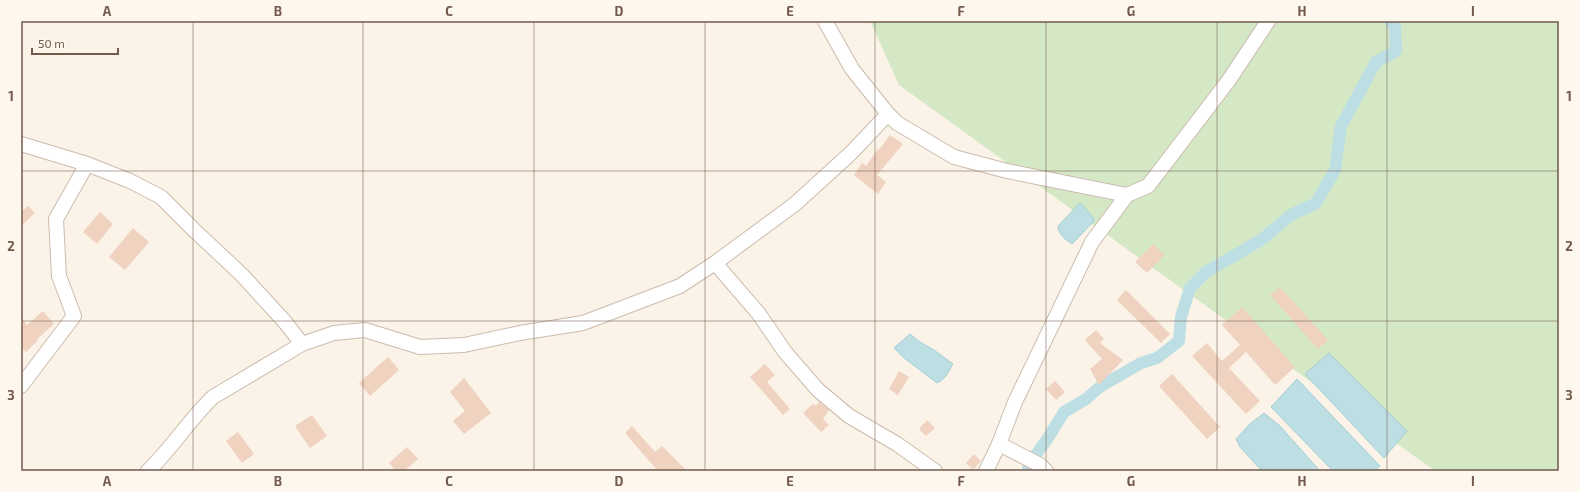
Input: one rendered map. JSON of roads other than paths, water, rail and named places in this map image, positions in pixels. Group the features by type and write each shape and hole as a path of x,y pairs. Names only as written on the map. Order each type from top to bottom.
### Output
{"street":[{"path":"825,21 852,69 888,114 897,123 954,157 1007,172 1127,195"},
{"path":"986,471 999,444 1015,402 1092,242 1127,195 1148,186 1229,80 1268,21"},
{"path":"148,471 175,442 197,413 213,397 302,344 334,333 365,330 420,348 464,345 520,333 583,323 680,286 716,263 795,204 852,153 888,114"},
{"path":"21,144 87,164 130,181 161,197 242,275 285,322 302,344"},
{"path":"21,386 74,316 59,276 56,219 87,164"},
{"path":"716,263 759,314 785,352 818,390 849,416 897,444 935,471"},
{"path":"999,444 1040,465 1046,471"}],"water":[{"path":"1080,203 1093,217 1094,221 1072,244 1061,234 1058,226"},
{"path":"910,334 953,364 943,379 937,383 903,357 894,348"},
{"path":"1329,353 1407,431 1384,458 1305,374"},
{"path":"1297,379 1380,466 1375,471 1333,471 1271,407"},
{"path":"1264,413 1280,426 1320,471 1262,471 1240,447 1236,439 1250,424"}],"waterway":[{"path":"1029,471 1028,468 1035,456 1064,412 1086,399 1101,386 1141,363 1157,358 1179,341 1181,317 1190,288 1206,272 1261,240 1291,215 1316,203 1335,170 1341,126 1376,62 1396,51 1395,27 1390,21"}]}
